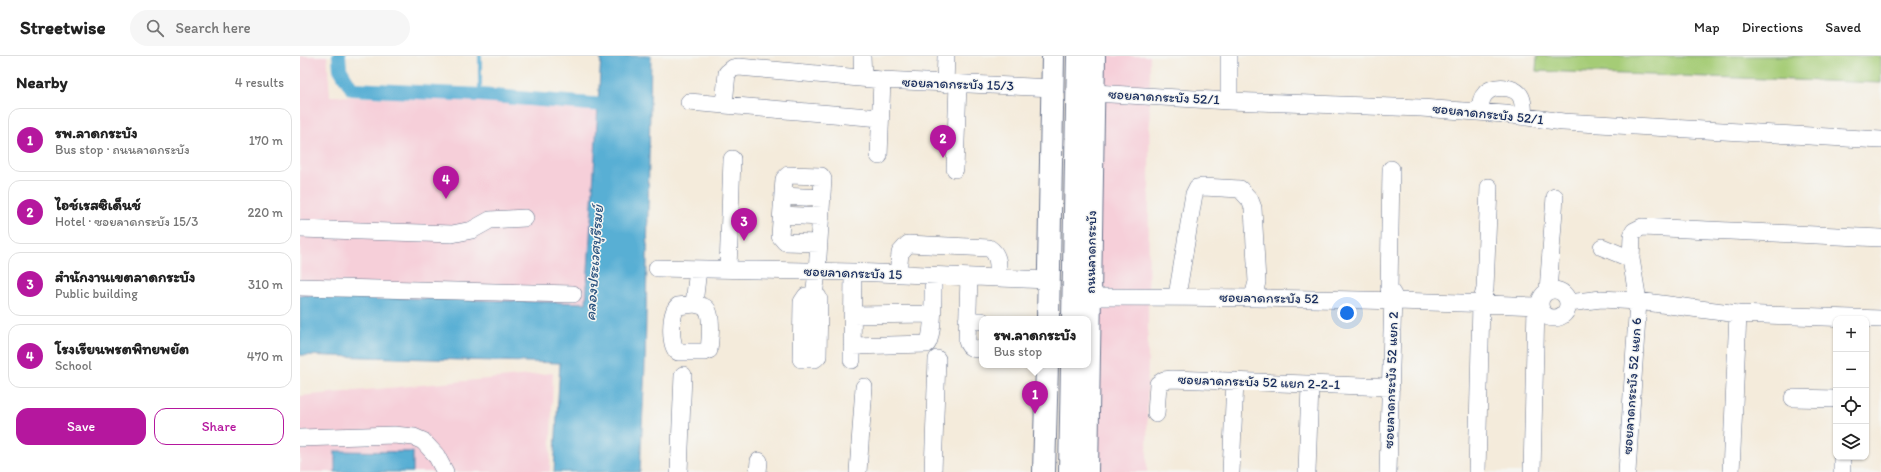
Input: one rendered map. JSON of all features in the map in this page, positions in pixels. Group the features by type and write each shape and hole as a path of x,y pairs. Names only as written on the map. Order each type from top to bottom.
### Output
{"main road":[{"path":"1048,316 1053,56"},
{"path":"1058,316 1063,56"},
{"path":"1073,316 1078,56"},
{"name":"ถนนลาดกระบัง","path":"1090,316 1094,56"},
{"path":"1044,472 1047,368"},
{"path":"1054,472 1057,368"},
{"path":"1070,472 1072,368"},
{"name":"ถนนลาดกระบัง","path":"1087,472 1089,368"}],"street":[{"path":"862,56 863,78"},
{"path":"946,56 952,84 955,169"},
{"path":"1229,56 1229,101"},
{"name":"ซอยลาดกระบัง 15/3","path":"724,105 727,73 729,70 751,62 882,80 1053,88"},
{"path":"879,156 882,80"},
{"path":"1480,112 1481,99 1485,93 1492,89 1502,87 1518,93 1522,98 1524,116"},
{"name":"ซอยลาดกระบัง 52/1","path":"1094,93 1229,101 1421,108 1524,116 1563,122 1881,140"},
{"path":"689,102 880,118"},
{"path":"728,269 732,159"},
{"name":"ซอยลาดกระบัง 52 แยก 2","path":"1388,472 1391,387 1391,169"},
{"path":"814,296 817,272 821,217 823,179 821,176 788,175 784,179 780,236 785,242 819,243"},
{"path":"1178,291 1194,194 1197,188 1203,187 1240,189 1250,200 1253,215 1257,282 1254,292"},
{"path":"1477,472 1482,298 1489,187"},
{"path":"1532,472 1542,300 1555,197"},
{"path":"782,214 821,217"},
{"path":"300,229 452,234 472,230 490,220 525,218"},
{"name":"ซอยลาดกระบัง 52 แยก 6","path":"1627,472 1638,301 1631,258 1632,236 1637,229 1642,227 1881,238"},
{"path":"898,274 900,253 908,244 989,248 997,257 998,278"},
{"path":"1602,246 1631,258"},
{"name":"ซอยลาดกระบัง 15","path":"657,268 852,272 1048,280"},
{"path":"694,304 698,269"},
{"path":"852,272 852,353 926,344 929,342 932,314 933,276"},
{"path":"968,277 975,320 966,341 968,346 979,349"},
{"path":"300,287 573,294"},
{"name":"ซอยลาดกระบัง 52","path":"1090,291 1254,292 1542,300 1553,289 1564,292 1569,302 1568,309 1559,317 1552,318 1546,316 1542,300"},
{"path":"1569,302 1601,299 1638,301 1738,314 1833,318"},
{"path":"852,315 932,314"},
{"path":"1731,472 1738,314"},
{"path":"1869,319 1881,319"},
{"path":"933,472 937,359"},
{"path":"680,472 683,375"},
{"name":"ซอยลาดกระบัง 52 แยก 2-2-1","path":"1156,414 1158,384 1164,380 1391,387"},
{"path":"1231,472 1235,381"},
{"path":"1307,472 1310,385"},
{"path":"858,472 864,387"},
{"path":"1793,398 1833,399"},
{"path":"300,438 394,435 414,437 423,441 436,455 445,472"},
{"path":"1842,460 1842,472"}],"shaded area":[{"path":"300,56 327,56 330,96 598,104 586,303 300,295"},
{"path":"1103,56 1150,56 1147,472 1093,472"},
{"path":"553,373 550,472 300,472 300,396"}],"green space":[{"path":"1537,56 1881,56 1881,83 1536,71"}],"water":[{"name":"คลองประเวศบุรีรมย์","path":"601,56 651,56 645,365 640,472 554,472 560,363 300,355 300,295 586,303"},
{"path":"335,451 413,452 413,472 335,472"}],"waterway":[{"path":"339,56 340,69 352,89 480,95 616,106"},
{"path":"480,56 480,95"}],"place":[{"name":"ไอช์เรสซิเด็นช์","path":"943,158"},
{"name":"โรงเรียนพรตพิทยพยัต","path":"446,199"},
{"name":"สำนักงานเขตลาดกระบัง","path":"744,241"},
{"name":"รพ.ลาดกระบัง","path":"1035,414"}]}
